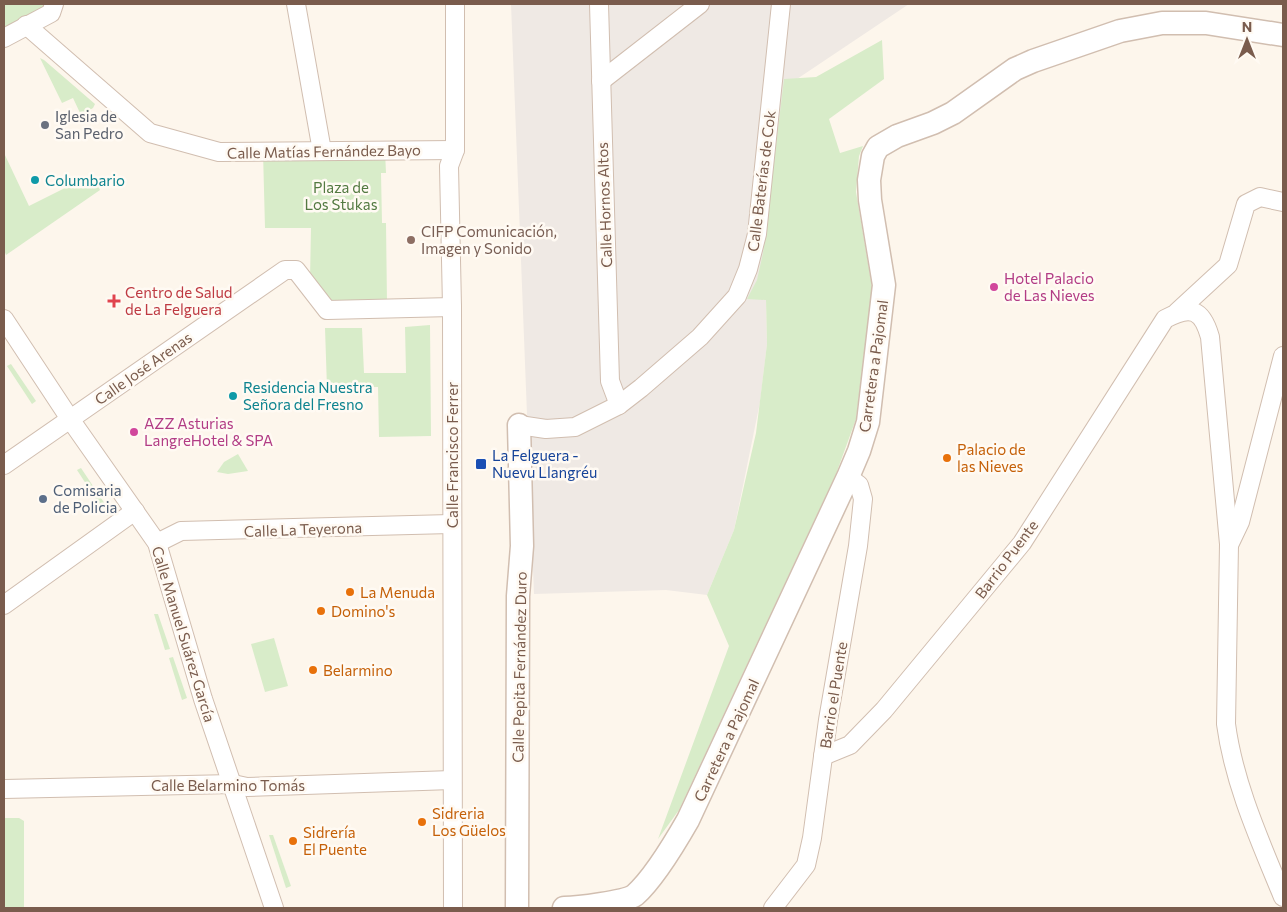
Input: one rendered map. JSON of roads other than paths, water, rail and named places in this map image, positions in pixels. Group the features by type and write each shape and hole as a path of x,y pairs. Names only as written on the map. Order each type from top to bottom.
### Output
{"street":[{"path":"296,4 322,151"},
{"name":"Calle Francisco Ferrer","path":"453,908 452,307 449,166 455,150 455,4"},
{"name":"Calle Hornos Altos","path":"599,4 610,381 618,405"},
{"path":"601,81 700,4"},
{"name":"Calle Baterías de Cok","path":"519,425 546,429 575,427 618,405 700,337 737,296 748,269 757,234 781,4"},
{"path":"4,38 52,8"},
{"name":"Carretera a Pajomal","path":"564,908 582,907 634,896 667,855 688,820 859,451 868,422 884,285 870,200 869,180 873,156 878,147 897,136 933,124 953,113 1015,69 1120,31 1162,23 1206,23 1283,35"},
{"name":"Calle Matías Fernández Bayo","path":"26,25 150,133 219,152 455,150"},
{"name":"Barrio Puente","path":"824,756 850,745 884,710 1022,543 1156,330 1165,319 1177,312 1228,265 1246,204 1260,196 1283,202"},
{"name":"Calle José Arenas","path":"70,419 285,270 296,270 327,310 452,307"},
{"path":"1177,312 1188,310 1198,313 1206,322 1210,337 1229,544 1226,724 1230,751 1240,787 1283,897"},
{"name":"Calle Manuel Suárez García","path":"4,319 70,419 157,543 203,700 274,908"},
{"path":"1229,544 1240,522 1283,356"},
{"path":"4,465 70,419"},
{"name":"Calle Pepita Fernández Duro","path":"518,908 519,425"},
{"path":"520,449 532,437 546,429"},
{"name":"Barrio el Puente","path":"773,908 806,865 812,838 858,546 863,499 860,485 848,477"},
{"path":"4,606 135,511"},
{"name":"Calle La Teyerona","path":"157,543 181,531 452,524"},
{"name":"Calle Belarmino Tomás","path":"4,789 233,784 247,786 452,780"}],"place":[{"name":"Iglesia de San Pedro","path":"45,125"},
{"name":"Columbario","path":"35,180"},
{"name":"CIFP Comunicación, Imagen y Sonido","path":"411,240"},
{"name":"Hotel Palacio de Las Nieves","path":"994,287"},
{"name":"Centro de Salud de La Felguera","path":"114,301"},
{"name":"Residencia Nuestra Señora del Fresno","path":"233,396"},
{"name":"AZZ Asturias LangreHotel & SPA","path":"134,432"},
{"name":"Palacio de las Nieves","path":"947,458"},
{"name":"La Felguera - Nuevu Llangréu","path":"481,464"},
{"name":"Comisaria de Policia","path":"43,499"},
{"name":"La Menuda","path":"350,592"},
{"name":"Domino's","path":"321,611"},
{"name":"Belarmino","path":"313,670"},
{"name":"Sidreria Los Güelos","path":"422,822"},
{"name":"Sidrería El Puente","path":"293,841"}],"park label":[{"name":"Plaza de Los Stukas","path":"341,196"}]}
